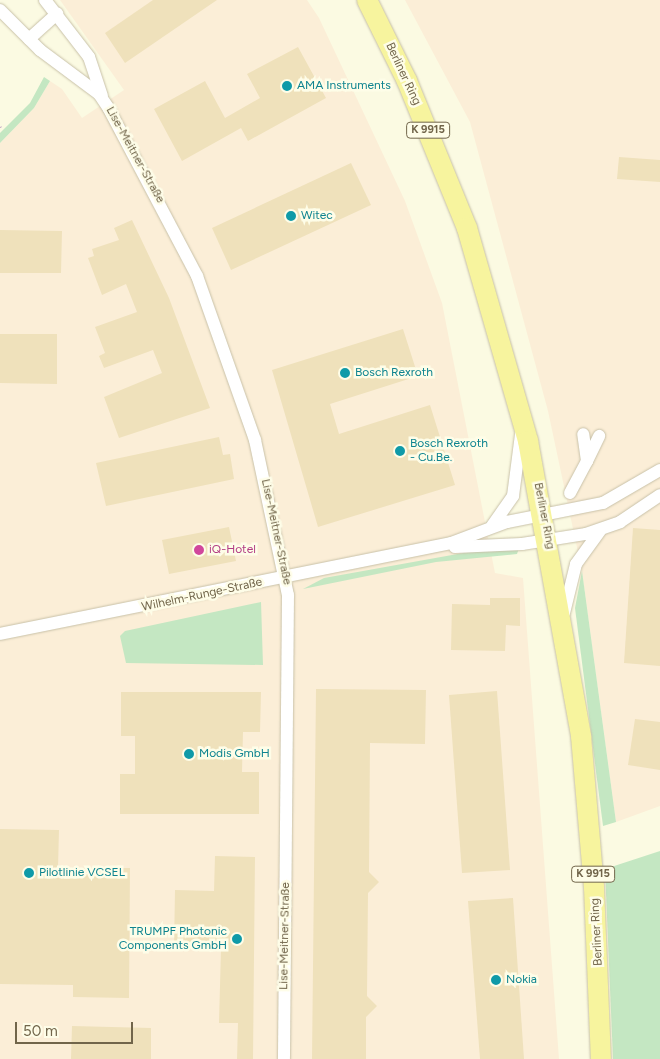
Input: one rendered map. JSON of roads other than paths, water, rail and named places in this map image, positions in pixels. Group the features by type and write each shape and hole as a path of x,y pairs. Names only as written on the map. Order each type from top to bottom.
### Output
{"main road":[{"name":"Berliner Ring","path":"367,0 455,196 494,310 523,419 549,542 563,624 590,823 601,1059"}],"street":[{"name":"Lise-Meitner-Straße","path":"45,0 89,57 104,100 171,221 218,326 255,440 286,578 284,1059"},
{"name":"Lise-Meitner-Straße","path":"0,10 29,39 104,100"},
{"path":"29,39 57,14"},
{"path":"486,531 513,496 523,419"},
{"path":"582,434 587,461"},
{"path":"570,493 599,436"},
{"name":"Wilhelm-Runge-Straße","path":"0,634 433,548 486,531 506,522 544,517 603,503 660,470"},
{"path":"563,624 573,571 584,549 602,530 660,495"},
{"name":"Wilhelm-Runge-Straße","path":"433,548 549,542 602,530"}],"place":[{"name":"AMA Instruments","path":"287,86"},
{"name":"Witec","path":"291,216"},
{"name":"Bosch Rexroth","path":"345,373"},
{"name":"Bosch Rexroth - Cu.Be.","path":"400,451"},
{"name":"iQ-Hotel","path":"199,550"},
{"name":"Modis GmbH","path":"189,754"},
{"name":"Pilotlinie VCSEL","path":"29,873"},
{"name":"TRUMPF Photonic Components GmbH","path":"237,939"},
{"name":"Nokia","path":"496,980"}]}
